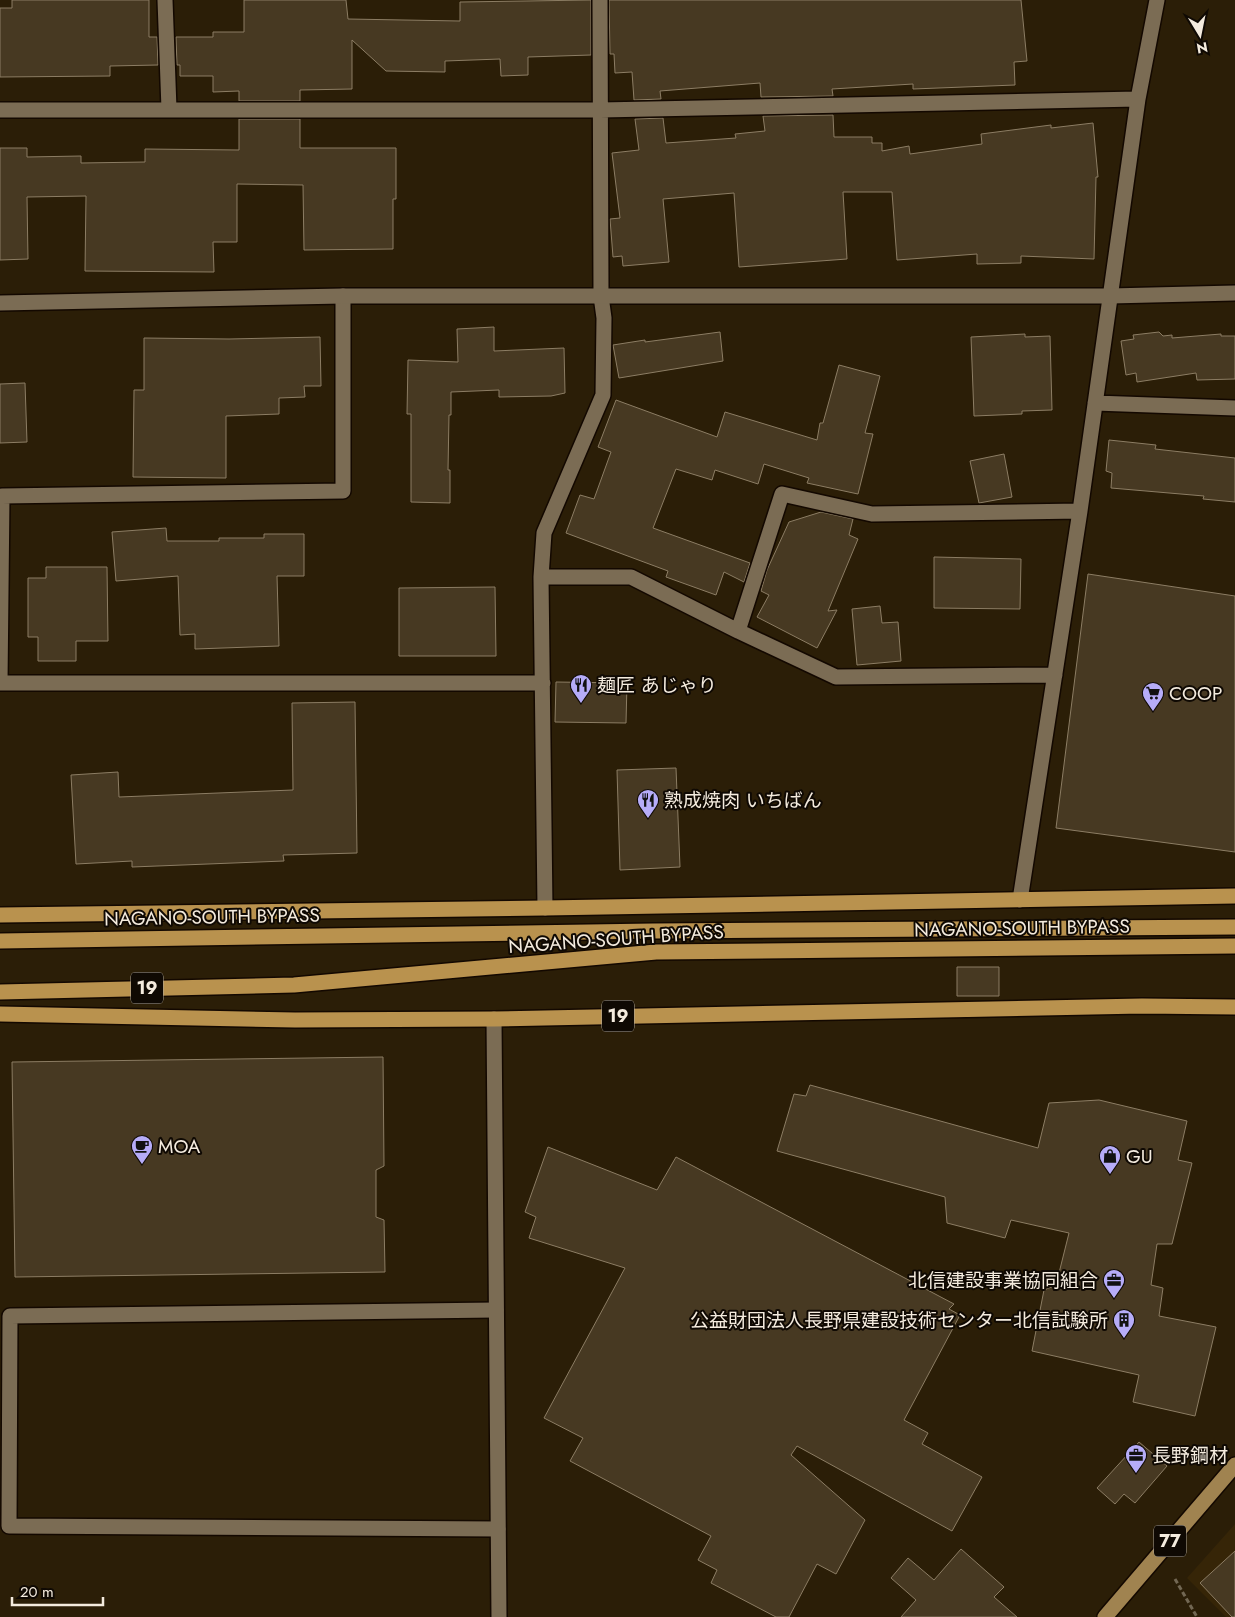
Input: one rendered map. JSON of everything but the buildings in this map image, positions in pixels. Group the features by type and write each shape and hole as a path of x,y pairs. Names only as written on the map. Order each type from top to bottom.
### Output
{"highway":[{"path":"0,915 1235,896"},
{"name":"NAGANO-SOUTH BYPASS","path":"0,940 653,931 1235,927"},
{"name":"NAGANO-SOUTH BYPASS","path":"0,992 294,985 656,952 1235,946"},
{"name":"19","path":"0,1014 295,1020 494,1019 1142,1006 1235,1007"}],"main road":[{"name":"77","path":"1105,1617 1235,1465"}],"street":[{"path":"165,0 169,109"},
{"path":"545,908 541,577 544,533 604,394 604,318 601,296 600,0"},
{"path":"1020,900 1080,510 1138,99 1157,0"},
{"path":"0,110 600,110 1138,99"},
{"path":"0,303 343,296 1110,296 1235,293"},
{"path":"343,296 343,490 2,496 0,684 543,683"},
{"path":"1095,403 1235,408"},
{"path":"738,631 782,494 872,514 1080,510"},
{"path":"541,577 631,577 738,631 836,677 1055,675"},
{"path":"494,1019 499,1617"},
{"path":"496,1310 10,1316 9,1526 498,1529"}],"path":[{"path":"1175,1579 1197,1617"}],"shaded area":[{"path":"1235,1524 1235,1617 1226,1617 1187,1578"}],"place":[{"name":"麺匠 あじゃり","path":"581,704"},
{"name":"COOP","path":"1153,712"},
{"name":"熟成焼肉 いちばん","path":"648,819"},
{"name":"MOA","path":"142,1165"},
{"name":"GU","path":"1110,1175"},
{"name":"北信建設事業協同組合","path":"1114,1299"},
{"name":"公益財団法人長野県建設技術センター北信試験所","path":"1124,1339"},
{"name":"長野鋼材","path":"1136,1474"}]}
